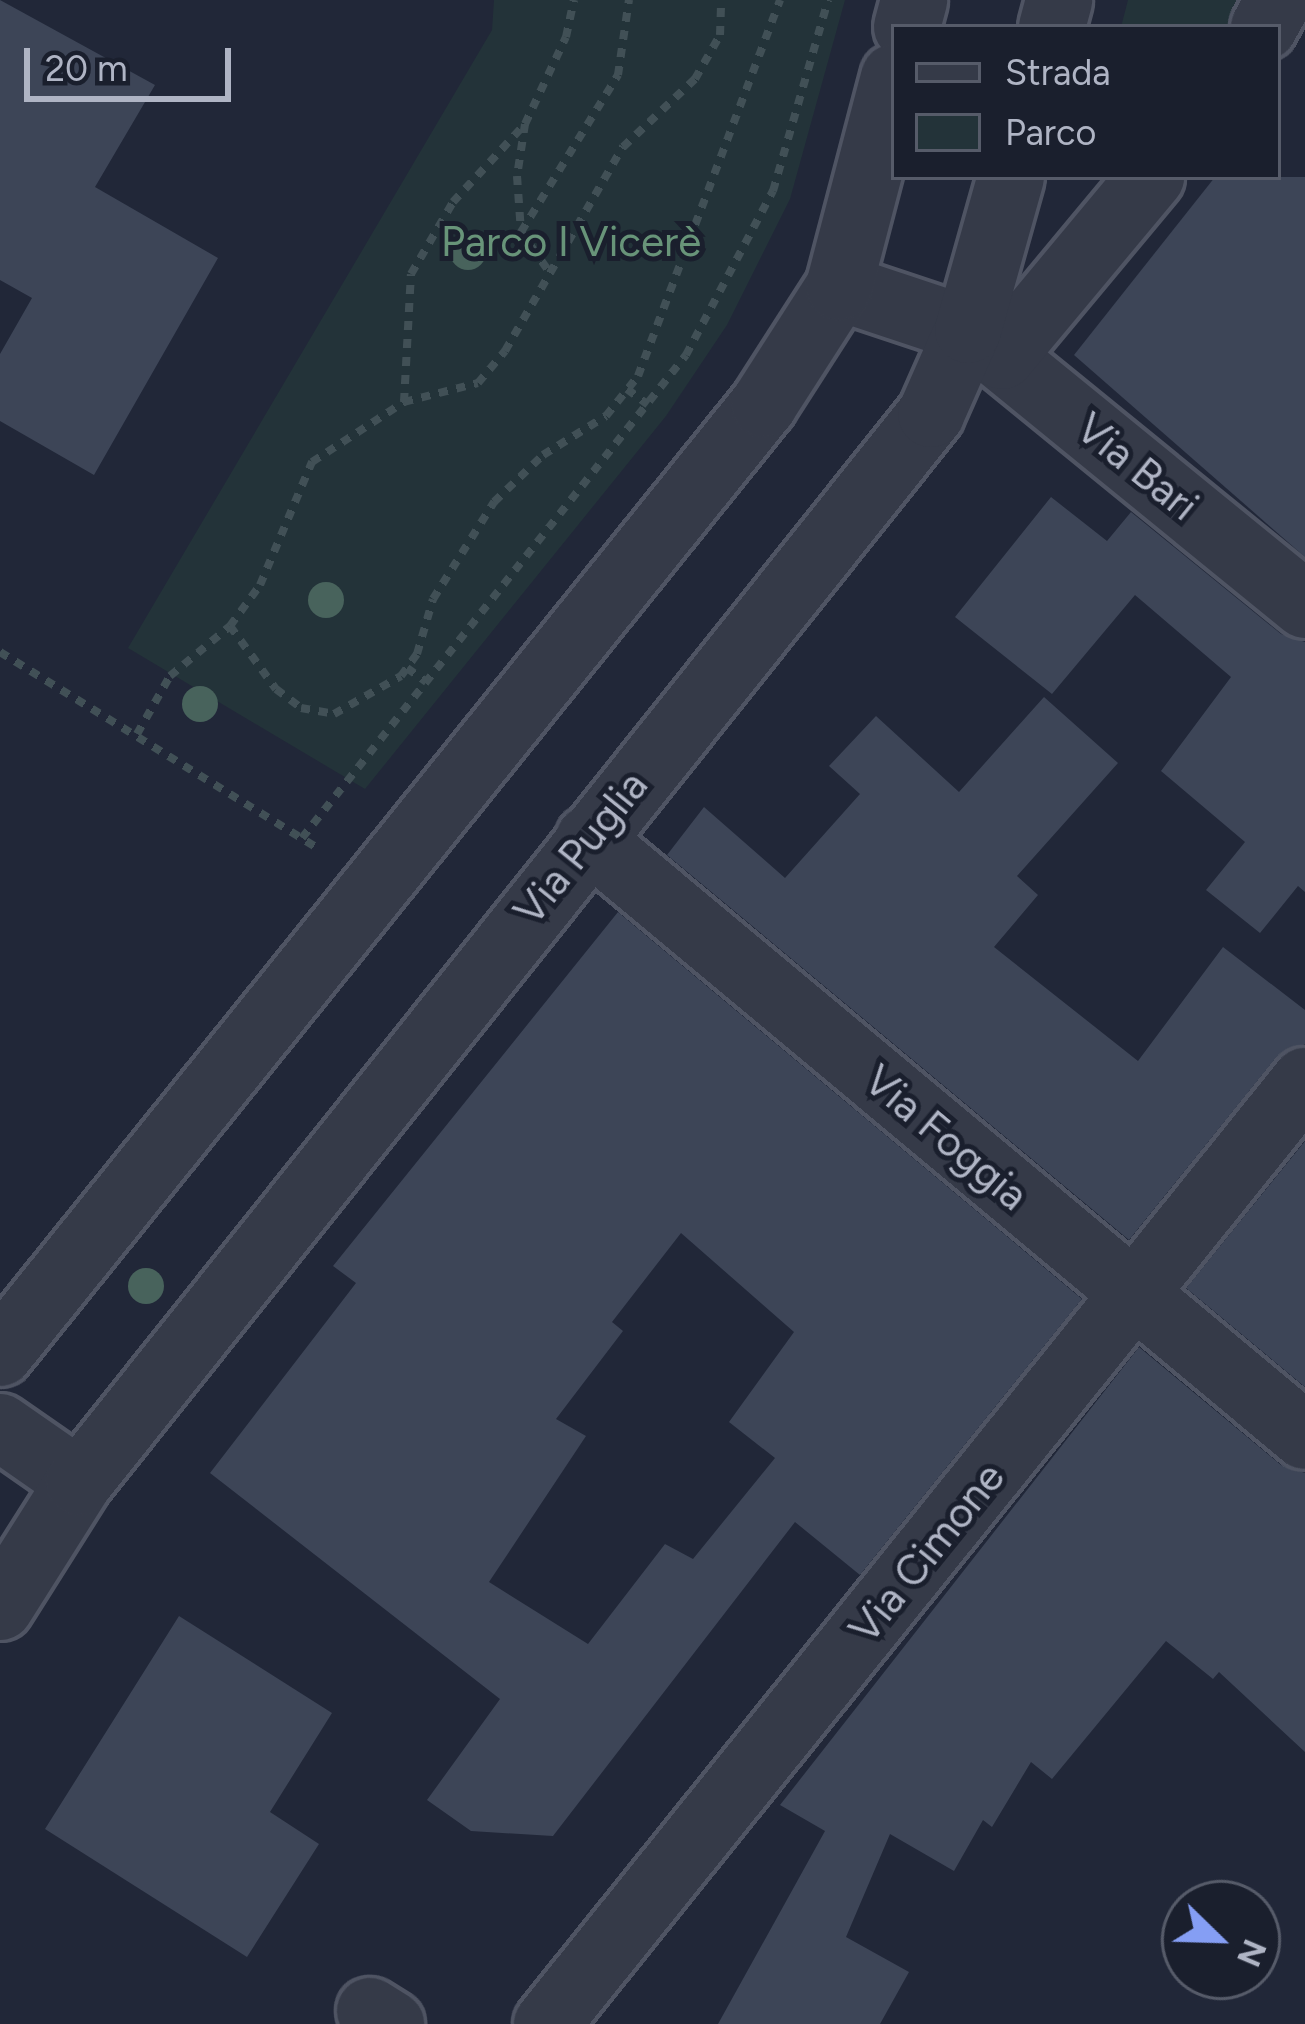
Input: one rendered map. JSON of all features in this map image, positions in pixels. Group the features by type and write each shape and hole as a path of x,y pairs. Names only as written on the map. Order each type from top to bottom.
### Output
{"street":[{"path":"0,1353 764,404 839,287 891,88"},
{"name":"Via Puglia","path":"985,343 1011,180"},
{"name":"Via Puglia","path":"0,1607 79,1482 985,343 1148,180"},
{"path":"839,287 985,343"},
{"name":"Via Bari","path":"985,343 1305,605"},
{"name":"Via Foggia","path":"589,839 1305,1436"},
{"name":"Via Cimone","path":"548,2024 1305,1081"},
{"path":"0,1427 79,1482"}],"path":[{"path":"550,273 521,232 517,176 525,124 566,37 574,0"},
{"path":"521,232 618,75 629,0"},
{"path":"137,734 170,676 230,626 283,546 312,462 404,402 478,383 527,320 623,147 695,79 720,35 721,0"},
{"path":"230,626 276,689 301,708 334,714 389,688 407,668 433,599 494,502 543,455 606,416 627,389 661,324 693,216 780,0"},
{"path":"302,838 686,355 773,191 828,0"},
{"path":"404,402 411,274 453,202 525,124"},
{"path":"627,389 648,405"},
{"path":"0,652 317,848"},
{"path":"407,668 426,682"}],"green space":[{"name":"Parco I Vicerè","path":"494,0 845,0 790,199 727,325 666,416 365,789 128,648 492,30"},
{"path":"1128,0 1243,0 1228,24 1122,24"}],"building":[{"path":"0,0 155,85 95,187 218,258 94,475 0,421 0,354 32,298 0,280"},
{"path":"1305,177 1305,557 1074,355 1213,180"},
{"path":"1051,497 1107,541 1131,512 1281,634 1305,642 1305,892 1298,886 1260,933 1206,890 1245,842 1161,771 1231,677 1135,595 1052,694 955,617"},
{"path":"1044,697 1118,763 1017,876 1038,895 994,947 1138,1061 1223,947 1305,1010 1305,1044 1276,1058 1129,1240 667,855 704,807 785,878 860,794 829,766 876,716 959,792"},
{"path":"618,912 1082,1299 860,1575 795,1522 553,1836 471,1831 427,1800 500,1699 210,1473 356,1283 333,1266","holes":["681,1233 794,1332 729,1422 775,1458 693,1559 665,1544 588,1644 489,1582 586,1436 556,1419 623,1331 612,1322"]},
{"path":"1305,1141 1305,1387 1186,1288"},
{"path":"1139,1347 1281,1465 1305,1473 1305,1752 1219,1672 1213,1679 1166,1641 1052,1779 1031,1762 992,1827 983,1820 954,1871 890,1834 846,1937 909,1972 880,2024 718,2024 825,1831 780,1805"},
{"path":"179,1616 332,1713 270,1812 319,1844 247,1957 45,1829"}]}
